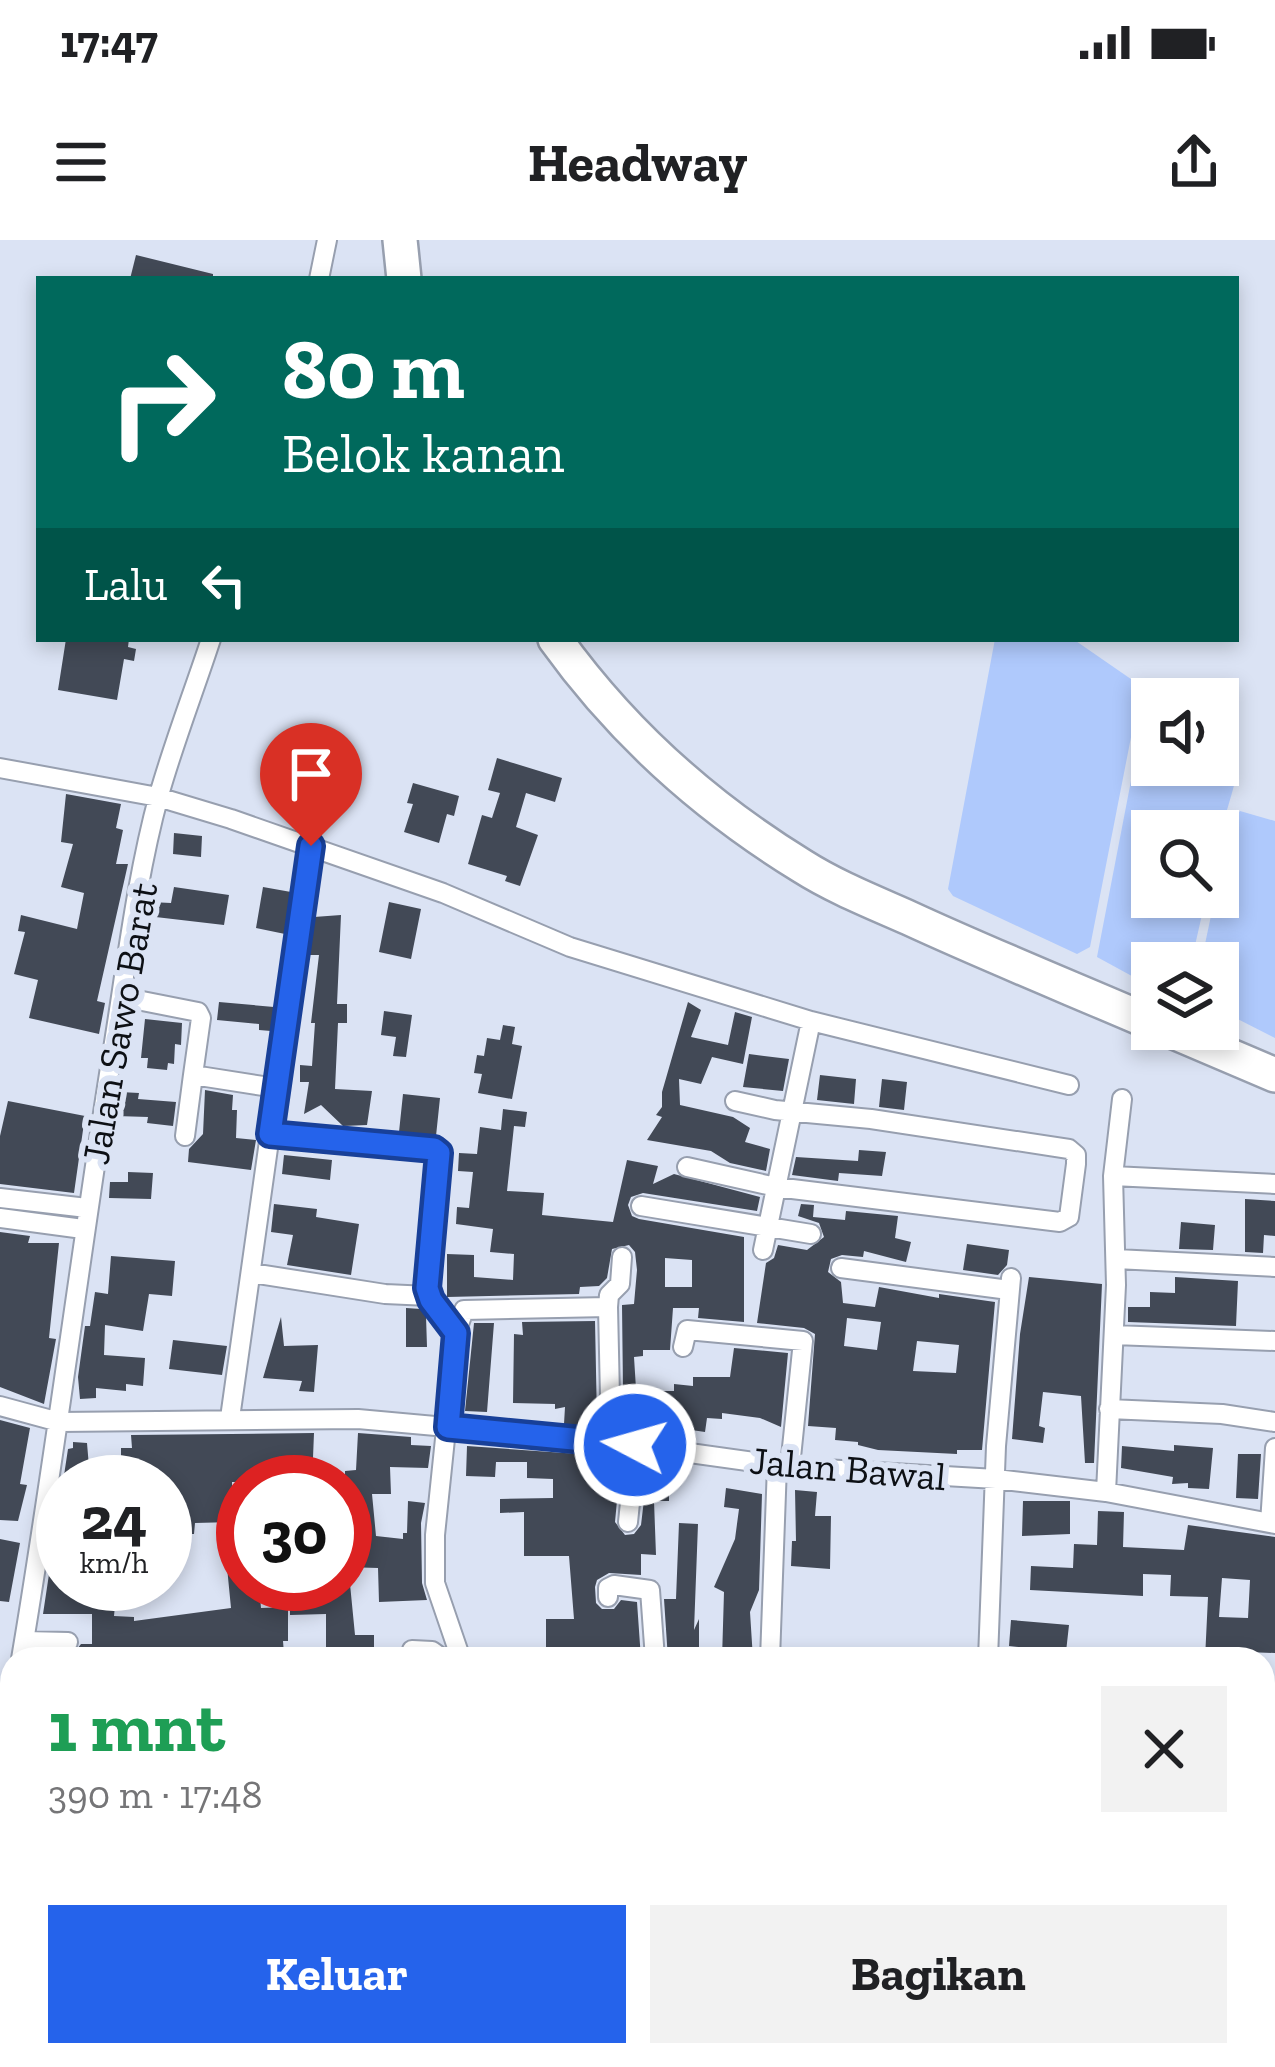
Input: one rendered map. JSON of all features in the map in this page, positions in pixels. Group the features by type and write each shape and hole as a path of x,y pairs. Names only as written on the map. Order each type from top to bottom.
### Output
{"highway":[{"path":"400,240 404,276"},
{"path":"557,642 607,704 672,770 728,817 805,868 940,933 1131,1014"},
{"path":"1216,1050 1275,1075"}],"street":[{"path":"320,276 328,240"},
{"name":"Jalan Sawo Barat","path":"23,1647 60,1419 83,1229 158,797 210,642"},
{"path":"0,768 158,797 442,893 569,947 811,1021 1070,1084"},
{"path":"231,1410 311,846"},
{"path":"122,997 198,1012 201,1018 185,1136"},
{"path":"763,1250 811,1021"},
{"path":"194,1075 277,1088"},
{"path":"1106,1492 1116,1258 1113,1176 1122,1099"},
{"path":"687,1167 776,1187 1060,1222 1070,1213 1076,1155 1070,1149 735,1101"},
{"path":"270,1134 439,1153 429,1296 456,1333"},
{"path":"1113,1176 1275,1184"},
{"path":"0,1198 87,1208"},
{"path":"641,1206 811,1234"},
{"path":"0,1219 83,1229"},
{"path":"610,1429 608,1307 609,1294 620,1285 622,1257"},
{"path":"1116,1258 1275,1267"},
{"path":"841,1268 1010,1284 988,1647"},
{"path":"252,1273 385,1294 429,1296"},
{"path":"457,1647 435,1583 437,1518 455,1428 456,1333 462,1312 608,1307"},
{"path":"683,1347 687,1330 801,1339 771,1647"},
{"path":"1114,1336 1275,1341"},
{"name":"Jalan Bawal","path":"0,1406 60,1419 231,1410 455,1428 610,1429 635,1445 996,1464 1106,1492 1272,1512"},
{"path":"1109,1408 1275,1422"},
{"path":"628,1522 635,1445"},
{"path":"1272,1512 1275,1448"},
{"path":"608,1597 608,1588 614,1585 649,1588 655,1647"},
{"path":"40,1647 68,1642"}],"water":[{"path":"994,642 1077,642 1131,679 1131,737 1090,947 1077,954 953,896 948,889"},
{"path":"1131,781 1131,786 1234,786 1227,810 1131,810 1131,918 1201,918 1196,942 1131,942 1131,976 1097,957"},
{"path":"1239,812 1275,821 1275,1038 1239,1020 1239,942 1205,942 1211,918 1239,918"}],"building":[{"path":"136,255 213,274 213,276 131,276"},
{"path":"66,642 129,642 128,647 136,649 134,661 124,659 117,700 58,690"},
{"path":"286,752 325,762 321,784 299,780 295,804 277,801"},
{"path":"497,758 562,778 555,802 526,793 516,827 538,835 520,886 505,881 507,876 468,864 482,815 492,818 500,793 488,790"},
{"path":"413,783 459,796 454,816 447,814 439,843 404,832 413,804 407,803"},
{"path":"66,794 121,804 116,828 123,830 116,864 128,864 97,1001 105,1003 99,1034 29,1018 38,980 14,974 25,932 18,931 21,915 77,929 84,893 61,887 73,844 61,842"},
{"path":"174,833 202,836 201,857 173,854"},
{"path":"174,887 229,895 224,925 147,916 150,902 171,903"},
{"path":"263,887 291,892 285,934 256,928"},
{"path":"389,902 421,909 411,959 379,952"},
{"path":"341,915 337,1004 347,1004 347,1023 338,1023 335,1089 372,1091 367,1125 343,1126 321,1105 304,1114 309,1082 300,1082 300,1065 312,1066 315,1023 311,1023 319,955 309,955 314,917"},
{"path":"219,1002 274,1007 271,1031 259,1030 259,1024 217,1020"},
{"path":"688,1002 701,1010 691,1037 728,1045 735,1012 752,1017 743,1064 712,1057 701,1084 679,1079 680,1105 733,1117 750,1128 745,1142 770,1149 766,1171 730,1163 711,1151 647,1140 662,1117 656,1115"},
{"path":"384,1011 412,1015 406,1057 393,1056 396,1037 381,1035"},
{"path":"145,1019 182,1023 181,1045 175,1044 174,1064 168,1063 167,1070 147,1068 148,1058 141,1058"},
{"path":"503,1025 515,1027 512,1044 522,1046 512,1099 478,1093 482,1074 474,1073 487,1038 500,1040"},
{"path":"749,1054 789,1059 783,1091 743,1087"},
{"path":"820,1075 856,1079 854,1104 817,1100"},
{"path":"882,1079 907,1082 904,1110 879,1107"},
{"path":"205,1090 233,1095 236,1138 256,1140 251,1170 188,1162 189,1149 203,1134"},
{"path":"120,1092 139,1093 138,1099 176,1102 173,1126 147,1123 148,1117 116,1116"},
{"path":"403,1094 440,1098 436,1136 399,1132"},
{"path":"8,1101 85,1116 74,1193 0,1184 0,1136"},
{"path":"503,1109 527,1112 525,1127 514,1126 507,1191 544,1193 542,1215 613,1222 627,1160 658,1166 653,1184 674,1174 760,1197 757,1211 643,1193 631,1197 628,1205 632,1216 639,1219 744,1237 744,1322 698,1318 699,1308 673,1308 670,1350 643,1350 643,1356 634,1357 636,1389 623,1390 622,1305 634,1304 637,1270 629,1245 612,1249 607,1278 599,1286 580,1287 579,1294 447,1297 447,1254 474,1255 474,1277 513,1280 514,1254 490,1252 493,1229 456,1224 457,1207 469,1208 473,1172 458,1171 459,1153 477,1154 480,1127 501,1130","holes":["665,1258 692,1260 692,1287 665,1287"]},
{"path":"859,1150 886,1152 882,1176 839,1173 838,1181 792,1175 796,1157 858,1161"},
{"path":"284,1155 332,1160 330,1180 282,1174"},
{"path":"128,1172 153,1173 151,1199 109,1198 110,1182 128,1182"},
{"path":"1245,1199 1275,1201 1275,1236 1264,1235 1263,1253 1245,1252"},
{"path":"274,1204 317,1209 316,1217 359,1224 351,1275 287,1265 293,1235 271,1232"},
{"path":"801,1204 814,1205 813,1217 845,1220 846,1211 898,1216 895,1238 911,1242 906,1262 864,1251 863,1257 831,1259 828,1272 841,1282 843,1303 875,1307 879,1287 995,1302 982,1450 957,1450 957,1454 878,1450 835,1440 836,1428 808,1426 815,1334 804,1328 757,1323 766,1263 774,1258 778,1245 807,1250 824,1237 819,1223 798,1216","holes":["847,1318 881,1322 877,1350 844,1346","917,1341 959,1345 956,1373 913,1371"]},
{"path":"1181,1222 1215,1225 1213,1250 1179,1249"},
{"path":"0,1232 30,1236 28,1243 59,1243 49,1338 56,1339 44,1404 0,1387"},
{"path":"967,1244 1009,1250 1007,1265 998,1275 963,1270"},
{"path":"111,1256 175,1261 172,1296 149,1294 143,1331 105,1325 104,1355 145,1358 143,1386 126,1384 126,1391 96,1388 96,1398 80,1399 85,1326 90,1326 95,1292 108,1294"},
{"path":"1029,1277 1102,1284 1094,1463 1085,1463 1081,1396 1043,1392 1039,1426 1045,1428 1043,1443 1012,1439"},
{"path":"1175,1277 1238,1281 1236,1326 1128,1322 1128,1307 1150,1307 1150,1292 1175,1293"},
{"path":"406,1308 421,1309 426,1316 427,1347 406,1347"},
{"path":"281,1317 284,1346 318,1345 314,1392 299,1391 302,1381 263,1378"},
{"path":"595,1321 597,1421 592,1427 564,1424 565,1407 513,1403 514,1334 523,1335 522,1322"},
{"path":"474,1323 494,1323 487,1412 465,1411"},
{"path":"173,1340 227,1346 222,1375 169,1369"},
{"path":"734,1348 788,1353 781,1427 760,1418 722,1413 722,1419 707,1418 705,1432 671,1427 672,1417 645,1417 645,1391 674,1391 674,1384 693,1386 693,1377 730,1377"},
{"path":"0,1420 30,1428 20,1484 27,1485 18,1521 0,1520"},
{"path":"314,1433 313,1455 216,1455 216,1522 195,1523 192,1534 192,1455 121,1455 121,1448 132,1448 131,1435"},
{"path":"358,1433 411,1437 411,1445 431,1446 428,1468 390,1467 391,1494 372,1494 372,1455 357,1455"},
{"path":"73,1442 87,1443 88,1455 67,1455"},
{"path":"1174,1445 1213,1448 1209,1489 1188,1488 1188,1483 1172,1484 1173,1477 1121,1468 1122,1446 1174,1451"},
{"path":"467,1446 621,1457 615,1522 625,1535 634,1534 641,1525 646,1483 669,1484 669,1501 654,1501 656,1555 641,1554 641,1575 609,1573 595,1587 596,1603 602,1609 614,1609 621,1600 637,1602 640,1647 546,1647 546,1619 574,1619 569,1556 524,1556 524,1512 500,1513 500,1499 553,1498 553,1479 527,1478 527,1462 496,1462 495,1477 466,1476"},
{"path":"1238,1454 1261,1454 1258,1499 1236,1498"},
{"path":"726,1488 762,1494 759,1590 750,1612 752,1647 722,1647 724,1592 714,1587 735,1539 739,1509 724,1507"},
{"path":"795,1490 817,1492 815,1516 831,1516 830,1569 791,1566 792,1541 796,1541"},
{"path":"372,1494 376,1536 403,1539 408,1501 425,1503 422,1583 427,1600 379,1602 378,1568 372,1568"},
{"path":"1023,1501 1070,1501 1070,1534 1022,1536"},
{"path":"1098,1511 1124,1512 1123,1547 1184,1550 1188,1525 1275,1537 1275,1647 1206,1647 1208,1597 1170,1596 1171,1575 1143,1574 1143,1596 1030,1590 1031,1566 1073,1568 1074,1544 1097,1545","holes":["1222,1578 1250,1580 1248,1618 1219,1617"]},
{"path":"679,1523 698,1524 694,1630 699,1619 699,1647 667,1647 664,1599 676,1599"},
{"path":"0,1539 20,1543 9,1602 0,1601"},
{"path":"216,1610 288,1611 288,1641 283,1641 283,1647 79,1647 92,1644 92,1614 43,1614 114,1611 114,1616 134,1617 134,1621"},
{"path":"290,1611 353,1611 355,1635 374,1635 374,1647 326,1647 326,1614 290,1615"},
{"path":"1011,1620 1069,1625 1067,1647 1009,1646"}],"route":[{"path":"311,846 270,1134 439,1153 427,1288 456,1333 448,1427 635,1445"}]}
